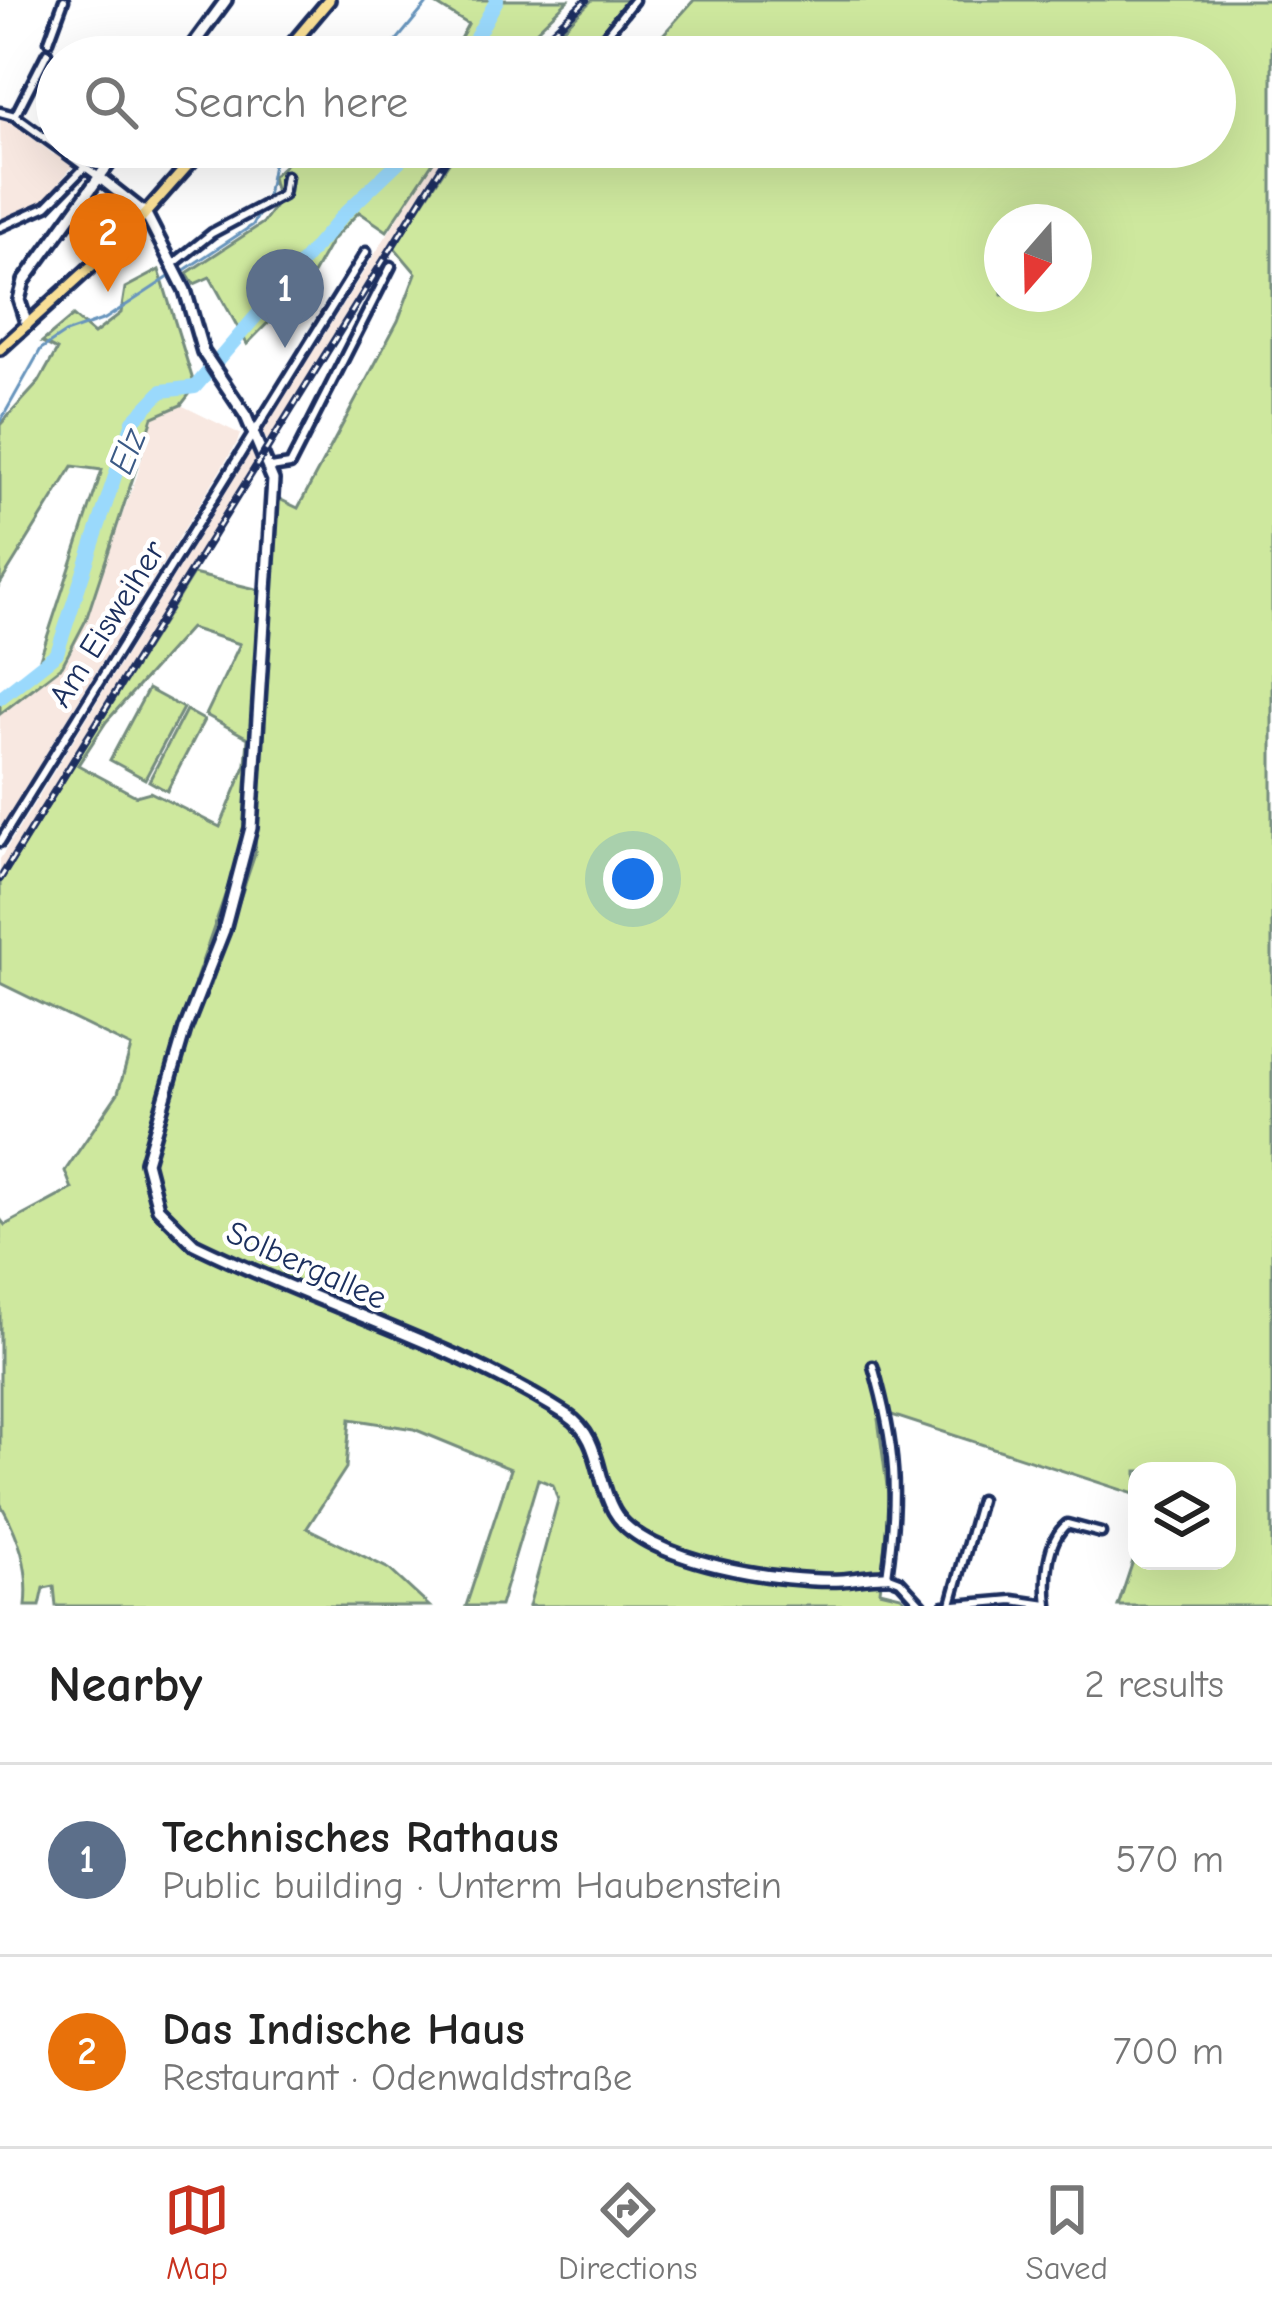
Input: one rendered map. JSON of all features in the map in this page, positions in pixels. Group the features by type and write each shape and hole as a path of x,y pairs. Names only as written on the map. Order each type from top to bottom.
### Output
{"main road":[{"path":"299,36 329,0"},
{"path":"0,349 146,214 186,168"}],"street":[{"path":"52,36 64,0"},
{"path":"199,36 226,0"},
{"path":"605,36 634,0"},
{"path":"15,116 36,75"},
{"path":"0,112 15,116 36,132"},
{"path":"27,326 19,301 24,281 106,168"},
{"path":"0,226 47,206 83,169 146,214"},
{"path":"172,265 212,233 283,195 286,176"},
{"name":"Solbergallee","path":"146,214 172,265 203,352 253,430 271,468 251,828 224,930 185,1029 146,1162 158,1208 194,1244 499,1378 572,1418 591,1440 613,1510 633,1534 727,1568 840,1581 887,1576"},
{"name":"Am Eisweiher","path":"0,842 366,252"},
{"path":"271,468 290,465 391,266"},
{"path":"873,1366 889,1423 898,1500 887,1576 901,1581 923,1606"},
{"path":"980,1500 947,1605 1049,1606 1047,1568 1059,1531 1067,1525 1100,1533"}],"shaded area":[{"path":"0,119 11,121 36,141 36,168 71,168 40,205 2,219"},
{"path":"430,168 446,168 272,445 261,433"},
{"path":"181,405 240,434 237,443 0,828 0,714 76,638 137,476 153,417"},
{"path":"254,446 262,459 0,883 0,859"}],"green space":[{"path":"429,0 568,0 531,36 461,36 468,24"},
{"path":"592,0 627,0 603,36 555,36"},
{"path":"694,0 1272,0 1272,1606 1118,1606 1130,1570 1236,1570 1236,1462 1128,1462 1128,1492 892,1415 878,1419 889,1501 880,1591 901,1596 911,1606 529,1606 558,1500 553,1485 538,1479 500,1606 466,1606 511,1469 414,1429 350,1419 346,1468 307,1528 389,1569 429,1606 56,1606 54,1586 44,1588 40,1606 26,1606 22,1553 0,1503 0,1219 5,1225 72,1189 65,1171 118,1093 131,1047 0,983 0,883 193,574 260,590 248,829 195,982 211,985 255,854 268,557 277,498 298,508 398,321 416,273 394,247 445,168 1236,168 1236,36 662,36","holes":["190,628 240,644 206,715 248,738 246,764 220,827 150,792 136,796 78,765 106,722"]},
{"path":"282,168 429,168 387,231 359,212 332,240 309,281 247,344 210,277 194,284 187,273 263,223 278,202 272,177"},
{"path":"159,270 195,387 181,405 153,417 86,620 62,666 0,714 0,696 36,671 102,470 73,466 0,584 0,425 39,382 57,350 42,342 73,316 94,334 121,313 125,288"},
{"path":"148,689 183,708 145,779 110,760"},
{"path":"186,710 204,720 167,791 149,781"}],"waterway":[{"path":"400,36 430,0"},
{"name":"Elz","path":"477,36 497,0"},
{"path":"266,202 272,168"},
{"name":"Elz","path":"0,698 57,653 133,421 162,391 195,387 343,215 392,168"},
{"path":"183,271 253,225 261,210"},
{"path":"0,422 41,349 65,333 105,319 169,277"}],"railway":[{"path":"547,36 586,0"},
{"path":"0,879 441,168"}],"place":[{"name":"Das Indische Haus","path":"108,292"},
{"name":"Technisches Rathaus","path":"285,348"}]}
